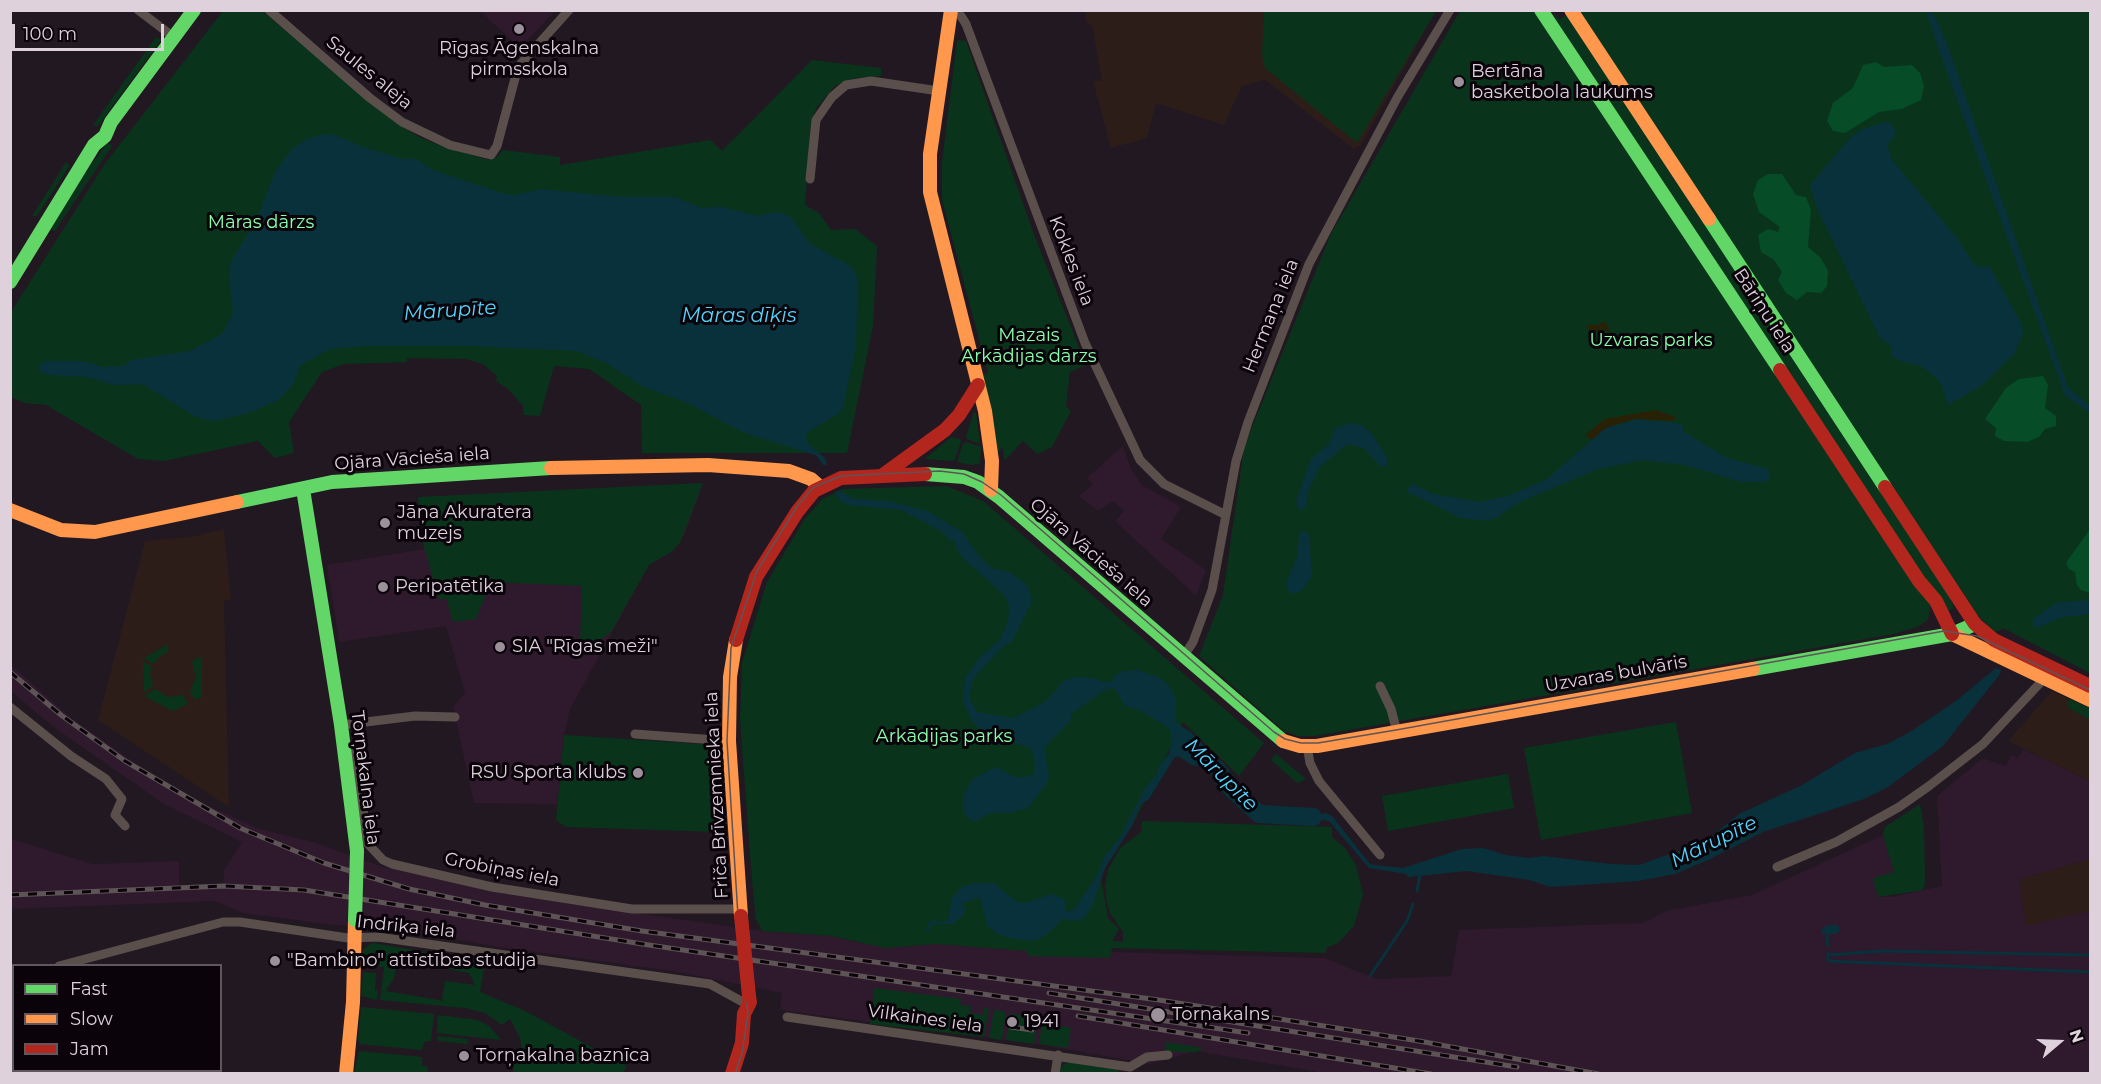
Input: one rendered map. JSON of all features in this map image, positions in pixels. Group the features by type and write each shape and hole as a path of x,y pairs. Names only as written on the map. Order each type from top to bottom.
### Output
{"street":[{"path":"138,10 175,38"},
{"path":"10,282 94,145 105,136 111,122 194,10"},
{"name":"Saules aleja","path":"269,10 370,98 402,122 450,145 491,155 497,146 518,67 569,10"},
{"path":"952,10 930,154 930,192 978,386 991,453 991,490"},
{"name":"Kokles iela","path":"952,10 961,16 966,24 1085,343 1136,453 1147,470 1164,484 1226,515"},
{"name":"Hermaņa iela","path":"1183,657 1208,606 1236,461 1250,415 1309,264 1397,98 1450,10"},
{"name":"Bāriņu iela","path":"1541,10 1572,53 1919,581 1936,601 1952,634"},
{"name":"Bāriņu iela","path":"1571,10 1975,624"},
{"path":"1572,53 1590,41"},
{"path":"810,179 816,120 832,97 846,85 871,81 939,91"},
{"path":"882,475 945,430 959,415 978,386"},
{"name":"Ojāra Vācieša iela","path":"10,510 61,530 95,532 372,477 527,469 708,465 789,471 811,479 820,487"},
{"name":"Ojāra Vācieša iela","path":"841,478 954,474 978,482 991,490 1183,657 1285,742"},
{"name":"Friča Brīvzemnieka iela","path":"732,1074 742,1043 744,1014 750,999 741,912 729,741 731,665 747,602 767,558 807,498 820,487 841,478"},
{"name":"Torņakalna iela","path":"303,489 341,725 357,851 355,937 346,1074"},
{"path":"1975,624 1994,640 2091,686"},
{"name":"Uzvaras bulvāris","path":"1285,742 1307,746 1396,732 1952,634 1975,624"},
{"path":"1952,634 2091,700"},
{"path":"1777,867 1836,842 1922,792 1983,744 2041,682"},
{"path":"1380,686 1391,709 1396,732"},
{"path":"10,707 105,779 122,799 115,815 125,826"},
{"path":"341,725 415,716 455,717"},
{"path":"634,734 729,741"},
{"path":"1307,746 1310,763 1319,781 1380,855"},
{"name":"Grobiņas iela","path":"344,748 355,754 368,844 383,860 392,864 492,887 632,909 741,912"},
{"name":"Indriķa iela","path":"66,964 223,922 355,937 378,937 710,984 741,1001 750,999"},
{"name":"Vilkaines iela","path":"787,1017 1058,1055 1129,1070 1147,1058 1168,1055"},
{"path":"1055,1074 1058,1055"}],"shaded area":[{"name":"Rīgas Āgenskalna pirmsskola","path":"480,11 555,11 520,48"},
{"path":"1085,11 1436,11 1361,145 1354,149 1265,80 1242,86 1224,125 1156,103 1147,138 1111,148 1093,81 1102,81 1092,25 1086,22"},
{"path":"1123,446 1131,469 1142,485 1181,507 1161,539 1206,570 1196,596 1115,521 1124,511 1113,501 1098,511 1079,496 1093,484 1087,478"},
{"path":"703,483 685,534 671,552 649,565 570,709 564,736 557,804 474,803 453,707 465,693 446,626 339,642 327,565 424,549 418,497"},
{"path":"224,529 231,600 224,601 229,807 98,720 145,541 190,537"},
{"name":"Torņakalns","path":"10,664 70,717 149,773 206,805 260,829 316,843 386,868 565,903 762,931 831,936 864,944 901,947 937,944 1029,951 1028,956 1111,955 1111,952 1324,958 1377,979 1451,976 1459,930 1643,923 1666,911 1752,895 1883,835 1894,872 1878,897 1892,897 1942,886 1937,796 1983,758 2006,766 2011,755 2018,758 2023,749 2090,781 2090,859 2019,879 2026,926 2090,911 2090,1073 1330,1074 1196,1051 1150,1064 1037,1044 780,1010 782,993 679,972 499,947 385,927 334,925 243,913 215,901 11,909 11,839 93,864 179,861 179,885 223,885 224,870 242,842 164,804 52,726 11,691"},
{"path":"2052,691 2090,710 2090,781 2008,741"},
{"path":"2090,859 2090,911 2026,927 2019,879"},
{"path":"13,1072 99,1073 13,1074"}],"green space":[{"path":"1264,10 1436,11 1357,143 1265,68 1262,55"},
{"name":"Uzvaras parks","path":"1574,10 2090,11 2090,673 2003,628 1997,632 1990,628 1976,613 1959,586 1948,594 1954,608 1948,611 1938,600 1930,607 1928,620 1917,627 1894,634 1315,736 1298,736 1284,731 1199,656 1223,595 1244,448 1259,410 1331,234 1460,11 1536,11 1557,21 1553,12 1560,19"},
{"name":"Māras dārzs","path":"223,11 262,11 393,121 419,137 446,148 489,160 497,157 503,150 560,157 560,165 710,140 722,151 812,60 881,68 881,76 856,78 835,86 817,107 811,121 805,205 819,213 831,230 855,229 877,246 873,326 847,453 642,453 641,405 589,369 554,366 540,416 524,415 523,406 507,388 496,381 497,376 483,364 466,359 407,358 407,362 344,364 322,372 289,422 294,453 275,458 258,441 164,461 138,459 46,405 25,403 11,397 11,312 104,165"},
{"path":"156,37 161,40 98,126 93,125"},
{"name":"Mazais Arkādijas dārzs","path":"957,40 966,41 1033,232 1086,365 1070,372 1066,406 1071,411 1052,447 1037,454 1023,441 1004,461 1003,447 997,453 983,375 988,373 942,200 942,163"},
{"path":"1876,62 1884,67 1912,65 1920,73 1924,86 1921,100 1902,109 1879,112 1845,133 1833,131 1827,121 1833,103 1853,88 1863,65"},
{"path":"107,143 112,146 55,231 51,229 72,191"},
{"path":"66,162 70,165 37,216 32,216"},
{"path":"1768,174 1782,174 1796,195 1806,197 1811,210 1808,247 1821,258 1828,271 1827,286 1821,293 1807,292 1797,300 1786,293 1778,280 1782,272 1774,260 1761,252 1758,235 1768,229 1778,232 1780,227 1759,212 1753,194 1758,180"},
{"path":"2043,376 2048,385 2045,408 2056,416 2056,426 2045,429 2039,437 2027,442 2004,441 1995,436 1996,428 1985,419 2006,388 2019,379"},
{"path":"974,412 980,444 967,439 966,436"},
{"path":"951,437 960,439 961,442 954,461 925,459"},
{"path":"967,442 981,447 980,464 957,462 963,443"},
{"path":"703,483 680,543 671,552 649,565 611,632 598,642 580,643 582,586 491,582 476,619 453,622 446,598 439,600 420,532 418,497"},
{"name":"Arkādijas parks","path":"947,486 983,501 1264,743 1239,776 1183,722 1132,826 1109,859 1101,879 1108,918 1119,929 1112,941 1123,942 1123,932 1110,913 1107,903 1105,886 1108,870 1120,848 1141,832 1142,821 1332,827 1332,837 1345,848 1356,865 1363,894 1354,926 1338,943 1326,948 1326,953 1112,948 1110,958 1028,956 1028,951 937,944 885,948 831,936 762,931 756,919 740,720 742,663 767,582 804,520 822,499 843,489"},
{"path":"2090,529 2090,593 2081,590 2077,585 2075,572 2069,569 2066,563"},
{"path":"168,644 168,652 160,656 153,664 144,658"},
{"path":"202,656 202,697 195,700 190,691 196,677 192,661"},
{"path":"143,662 152,666 150,674 153,686 144,692"},
{"path":"155,689 168,697 183,695 188,704 172,711 144,696"},
{"path":"2070,699 2090,708 2090,720 2069,708 2067,703"},
{"path":"1676,722 1692,813 1541,840 1524,748"},
{"name":"RSU Sporta klubs","path":"564,735 714,745 718,832 566,827 556,820"},
{"path":"1276,754 1306,779 1297,783 1271,760"},
{"path":"1508,774 1514,808 1388,831 1382,796"},
{"path":"1920,804 1924,828 1925,882 1923,890 1878,897 1873,878 1894,872 1883,835 1885,827"},
{"path":"372,943 485,962 480,992 525,1011 627,1066 623,1073 513,1073 515,1058 523,1056 520,1038 510,1019 502,1025 485,1013 465,1008 380,1000 384,967 363,967 363,949","holes":["391,958 469,973 475,985 445,981 442,999 444,1001 386,991 394,978 396,969 389,968"]},
{"path":"363,972 376,973 377,1000 361,996"},
{"path":"874,988 961,999 960,1005 971,1006 970,1013 983,1015 984,1008 989,1009 984,1037 870,1024"},
{"path":"361,1007 434,1014 431,1041 424,1042 422,1050 360,1044 358,1039"},
{"path":"994,1010 1006,1012 1002,1040 989,1038"},
{"path":"1010,1013 1038,1019 1034,1044 1006,1040"},
{"path":"438,1015 477,1020 489,1026 501,1040 437,1033"},
{"path":"1042,1023 1071,1028 1068,1048 1039,1044"},
{"path":"437,1036 468,1039 467,1044 438,1041"},
{"path":"1165,1042 1204,1048 1196,1052 1166,1052"},
{"path":"359,1051 422,1057 422,1065 428,1067 427,1073 354,1073"},
{"path":"1071,1062 1115,1068 1120,1073 1059,1074 1062,1065"}],"sand":[{"path":"1605,321 1611,333 1602,329 1592,334 1586,325 1598,325"},
{"path":"1655,410 1676,417 1673,421 1636,419 1606,428 1592,440 1585,435 1605,419"}],"water":[{"path":"1929,12 1934,14 1948,47 2068,388 2090,406 2090,413 2065,395 1938,48 1927,14"},
{"path":"1885,122 1891,123 1896,133 1887,146 1892,160 1956,237 1976,267 1990,267 2021,323 2023,332 2015,353 1981,386 1948,405 1942,386 1935,377 1921,366 1900,361 1892,356 1891,346 1880,338 1817,208 1810,185 1851,137 1863,129"},
{"name":"Māras dīķis","path":"323,134 335,135 360,146 402,159 416,159 432,170 505,194 515,195 541,189 620,197 675,197 701,208 722,207 757,216 777,212 790,216 810,244 851,266 858,280 856,346 843,407 839,413 805,434 809,445 825,458 827,465 823,465 817,456 742,432 688,403 644,387 606,363 576,351 473,346 363,346 330,349 300,366 292,386 278,400 249,413 212,421 194,416 143,384 114,385 88,377 50,375 39,371 39,364 47,361 81,361 104,367 124,366 131,360 190,351 222,334 233,314 229,274 231,261 257,219 275,172 292,149 307,139"},
{"path":"1636,419 1677,423 1683,426 1684,432 1727,458 1768,469 1770,477 1765,482 1742,482 1684,465 1643,460 1598,469 1520,502 1494,519 1482,520 1460,518 1406,491 1412,484 1433,494 1480,502 1510,495 1547,479 1606,428"},
{"path":"1352,423 1363,426 1372,434 1387,458 1387,466 1381,467 1365,449 1347,444 1320,467 1309,488 1306,508 1299,510 1296,501 1311,459 1329,444 1336,428"},
{"path":"839,491 854,499 888,501 927,511 963,533 979,556 993,569 1010,572 1028,586 1032,601 1012,642 1003,646 973,679 969,697 977,712 1014,718 1046,701 1065,680 1074,677 1095,678 1104,683 1113,681 1113,677 1124,671 1138,670 1160,678 1169,685 1176,700 1176,723 1191,732 1231,775 1233,785 1226,789 1205,767 1192,765 1178,756 1174,758 1149,799 1140,805 1132,826 1105,868 1093,904 1085,917 1078,921 1063,919 1044,937 1031,941 1009,938 996,933 987,925 980,897 962,904 965,908 964,915 954,923 950,925 941,923 948,920 952,898 962,887 974,883 993,883 1017,902 1025,903 1053,894 1065,900 1066,912 1074,910 1098,874 1104,857 1120,837 1145,788 1169,754 1172,741 1170,729 1140,710 1125,706 1114,688 1105,690 1072,713 1070,721 1044,748 1049,776 1047,783 1028,808 1009,813 990,813 975,822 968,818 964,812 964,794 973,779 996,767 1017,778 1034,775 1035,762 1031,748 987,735 973,722 963,703 965,678 980,657 999,641 1008,623 1009,607 1005,596 964,559 955,547 955,541 949,540 943,532 901,510 848,505 839,500 835,492"},
{"path":"1300,531 1309,534 1312,577 1301,591 1292,594 1288,591 1286,584 1297,558"},
{"path":"2090,600 2090,614 2059,618 2038,628 2033,625 2033,619 2056,603"},
{"path":"1996,668 2001,670 2000,674 1943,746 1888,787 1864,799 1763,832 1675,874 1638,881 1551,887 1529,880 1467,871 1408,877 1406,874 1369,868 1329,821 1308,818 1288,820 1288,813 1316,816 1326,813 1332,816 1370,864 1375,865 1403,868 1462,849 1483,848 1505,855 1530,858 1543,856 1639,865 1704,842 1739,814 1802,785 1855,753 1887,744 1910,732 1956,701"},
{"path":"1838,925 1840,931 1835,934 1821,934 1823,927"}],"waterway":[{"name":"Mārupīte","path":"1217,769 1230,787 1259,814 1313,817"},
{"path":"1417,891 1420,875"},
{"path":"1370,976 1407,921 1413,904"},
{"path":"927,930 931,922 941,923"},
{"path":"1827,935 1828,946"},
{"path":"1828,955 1882,951 2090,955"},
{"path":"1828,953 1828,961 2090,972"}],"tram line":[{"path":"735,1074 742,1053 748,1014 738,916 727,741 731,648 757,571 798,505 814,487 841,476 940,471 964,474 982,482 1001,495 1274,732 1285,739 1301,743 1318,743 1396,730 1944,631 1977,636 2090,690"}],"railway":[{"path":"10,672 61,715 125,761 240,828 324,863 409,889 485,905 642,931 1159,1000 1419,1041 1598,1074"},
{"path":"10,895 224,886 304,890 649,945 1248,1033"},
{"path":"1049,993 1517,1067"},
{"path":"1078,1016 1431,1074"},
{"path":"1011,1027 1032,1030"}],"traffic: fast":[{"path":"10,282 94,145 105,136 111,122 194,10"},
{"path":"1541,10 1780,370"},
{"path":"1709,219 1885,487"},
{"path":"237,502 332,482 551,468"},
{"path":"925,474 964,477 978,482 999,497 1283,741"},
{"path":"303,489 341,725 357,851"},
{"path":"1753,669 1952,634 1975,624"},
{"path":"355,920 357,851"}],"traffic: slow":[{"path":"951,10 930,154 930,192 985,411 992,461 991,490"},
{"path":"1571,10 1709,219"},
{"path":"551,468 708,465 789,471 811,479 820,487"},
{"path":"10,510 61,530 95,532 237,502"},
{"path":"1952,634 2090,700"},
{"path":"736,640 730,677 729,741 741,916"},
{"path":"1283,741 1300,746 1317,746 1753,669"},
{"path":"346,1074 353,1002 355,920"}],"traffic: jam":[{"path":"1780,370 1919,581 1936,601 1952,634"},
{"path":"883,475 945,430 959,415 978,385"},
{"path":"736,640 756,577 797,512 814,491 841,478 925,474"},
{"path":"1885,487 1975,624 1994,640 2090,686"},
{"path":"741,916 749,996"},
{"path":"732,1074 742,1043 744,1014 750,1002 749,996"}],"place":[{"name":"Rīgas Āgenskalna pirmsskola","path":"519,29"},
{"name":"Bertāna basketbola laukums","path":"1459,82"},
{"name":"Jāņa Akuratera muzejs","path":"385,523"},
{"name":"Peripatētika","path":"383,587"},
{"name":"SIA \"Rīgas meži\"","path":"500,647"},
{"name":"RSU Sporta klubs","path":"638,773"},
{"name":"\"Bambino\" attīstības studija","path":"275,961"},
{"name":"Torņakalns","path":"1158,1015"},
{"name":"1941","path":"1012,1022"},
{"name":"Torņakalna baznīca","path":"464,1056"}]}
